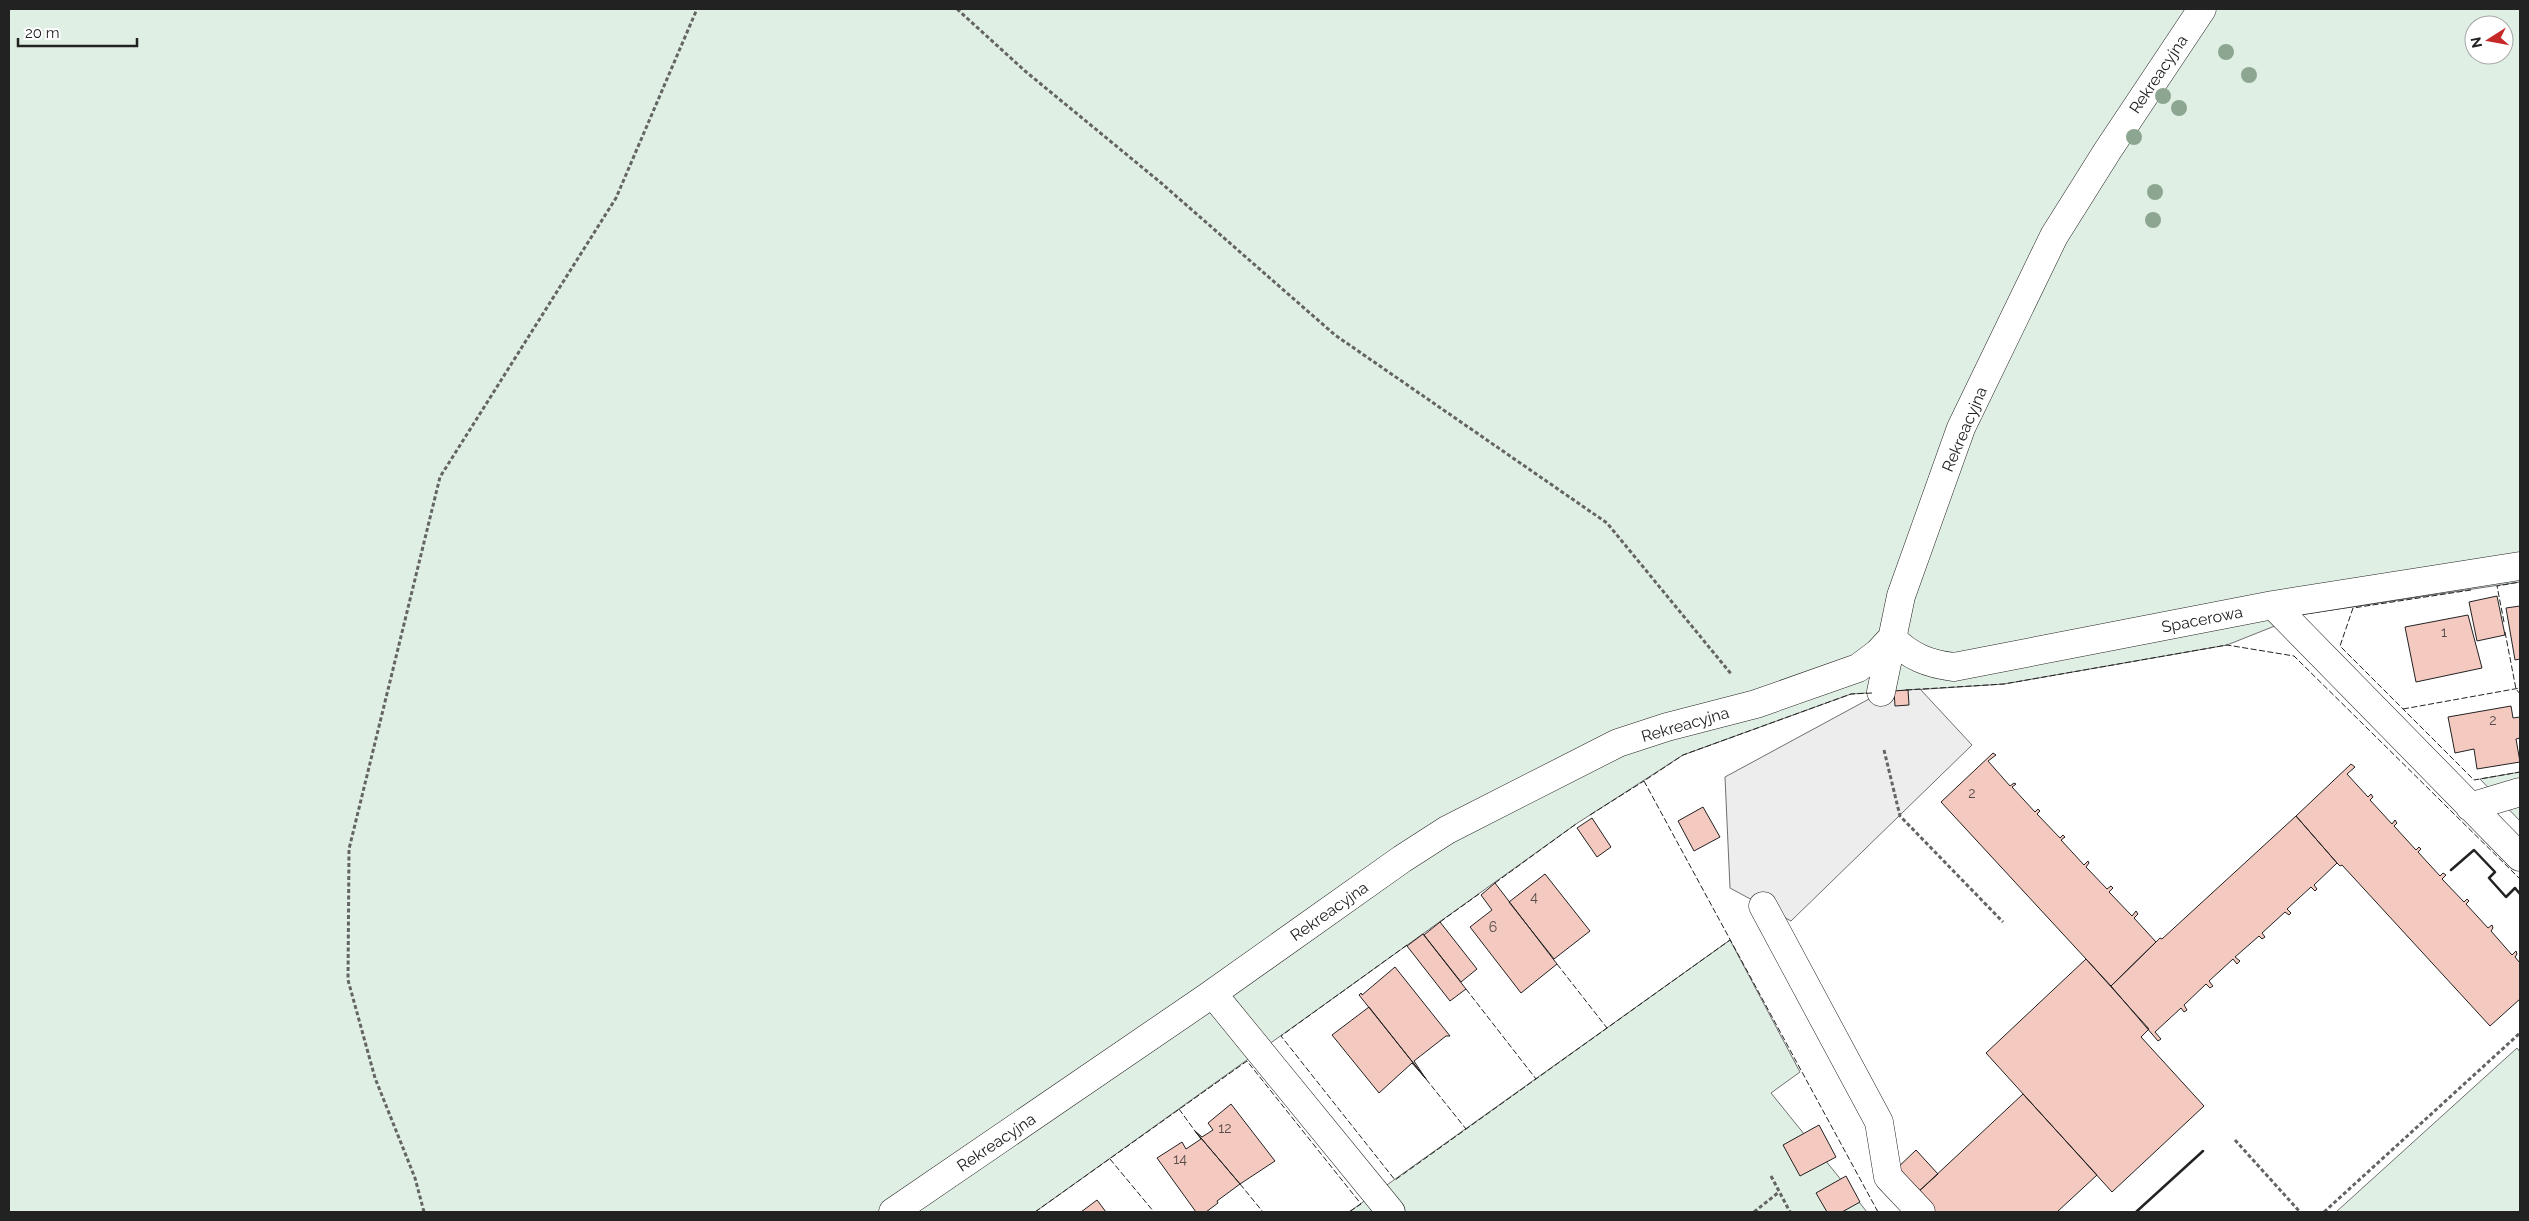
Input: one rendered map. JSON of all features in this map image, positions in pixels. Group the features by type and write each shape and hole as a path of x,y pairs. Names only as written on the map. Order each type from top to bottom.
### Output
{"street":[{"name":"Rekreacyjna","path":"894,1212 1213,994 1402,859 1447,830 1618,743 1667,727 1756,704 1858,668 1878,653 1892,638 1901,596 1961,428 2054,236 2108,150 2202,9"},
{"name":"Spacerowa","path":"1892,638 1914,657 1934,664 1954,667 2273,605 2520,566"},
{"path":"2273,605 2520,857"},
{"path":"1881,692 1892,638"},
{"path":"2470,807 2520,792"},
{"path":"1763,906 1879,1122 1888,1177 1921,1212"},
{"path":"1213,994 1390,1212"}],"path":[{"path":"424,1212 415,1178 375,1078 348,980 349,849 440,477 616,198 697,9"},
{"path":"957,9 1025,71 1160,182 1335,335 1607,523 1756,704"},
{"path":"1884,750 1900,816 2003,922"},
{"path":"2324,1212 2520,1033"},
{"path":"2235,1140 2300,1212"},
{"path":"1771,1176 1790,1212"},
{"path":"1754,1212 1779,1192"}],"green space":[{"path":"9,9 2520,9 2520,582 2305,614 2227,645 2004,684 1851,694 1683,755 1576,824 1035,1212 9,1212"},
{"path":"2520,772 2520,821 2480,779"},
{"path":"1730,940 1800,1072 1771,1093 1867,1212 1349,1212"},
{"path":"2517,1048 2520,1052 2520,1212 2336,1212"}],"shaded area":[{"path":"1920,689 1972,745 1791,921 1730,888 1725,777 1869,699 1869,693"}],"building":[{"path":"2497,596 2505,635 2477,641 2469,602"},
{"path":"2520,606 2520,659 2515,660 2506,608"},
{"path":"2468,615 2482,668 2416,682 2405,627"},
{"path":"1908,690 1909,705 1895,706 1894,691"},
{"path":"2511,706 2513,718 2520,717 2520,738 2516,739 2520,762 2477,769 2474,749 2455,753 2448,717"},
{"path":"1993,753 1996,755 1988,761 2010,786 2014,783 2016,784 2012,787 2035,812 2038,809 2040,811 2037,814 2060,838 2063,835 2065,837 2061,840 2084,865 2088,861 2089,863 2086,867 2107,889 2111,886 2113,888 2109,892 2132,916 2136,911 2138,914 2134,918 2156,942 2111,986 1941,802"},
{"path":"2351,764 2355,767 2347,774 2368,797 2371,794 2373,797 2370,800 2392,824 2395,820 2397,823 2394,826 2416,850 2419,847 2421,849 2418,852 2440,876 2443,873 2446,875 2442,879 2464,902 2467,899 2469,901 2466,904 2488,928 2492,925 2491,931 2512,955 2516,951 2515,957 2520,963 2520,999 2490,1026 2342,865 2340,866 2337,863 2296,816"},
{"path":"1703,807 1720,837 1694,851 1678,821"},
{"path":"2296,816 2337,863 2314,885 2317,889 2315,891 2311,887 2287,909 2291,913 2289,915 2285,912 2262,933 2265,937 2262,939 2259,936 2235,957 2240,961 2237,964 2233,959 2209,981 2213,986 2210,988 2206,984 2184,1005 2187,1010 2184,1012 2181,1008 2155,1032 2161,1039 2158,1041 2111,986 2160,938 2162,939"},
{"path":"1592,818 1611,847 1597,857 1577,828"},
{"path":"1545,874 1590,931 1554,959 1509,902"},
{"path":"1495,883 1557,964 1521,993 1470,927 1492,910 1481,895"},
{"path":"1440,922 1477,969 1461,982 1424,935"},
{"path":"1423,934 1466,989 1450,1001 1407,946"},
{"path":"2086,959 2149,1029 2141,1037 2204,1106 2112,1192 1986,1053"},
{"path":"1395,967 1450,1036 1446,1036 1414,1061 1426,1079 1359,995 1361,993 1362,995"},
{"path":"1369,1007 1426,1079 1412,1063 1379,1093 1332,1035"},
{"path":"2023,1094 2097,1175 2057,1212 1935,1212 1917,1193"},
{"path":"1231,1104 1275,1161 1240,1184 1195,1131 1202,1137 1213,1130 1208,1123"},
{"path":"1819,1125 1836,1157 1800,1176 1783,1145"},
{"path":"1195,1131 1240,1184 1206,1212 1196,1212 1157,1158 1182,1142 1186,1149 1201,1139"},
{"path":"1916,1150 1938,1174 1917,1193 1892,1173"},
{"path":"1846,1176 1860,1202 1842,1212 1827,1212 1816,1193"},
{"path":"1097,1200 1106,1212 1081,1212"}],"fence":[{"path":"2504,622 2497,586 2520,582"},
{"path":"2471,590 2353,608 2340,646 2474,780 2520,772"},
{"path":"2505,632 2516,689 2520,694"},
{"path":"1906,690 2004,684 2227,645 2294,656 2520,879"},
{"path":"2403,709 2520,688"},
{"path":"1872,693 1851,694 1683,755 1644,781 1878,1212"},
{"path":"1590,815 1644,781"},
{"path":"1495,883 1576,824"},
{"path":"1440,922 1479,894"},
{"path":"1407,945 1281,1036 1395,1180 1730,940"},
{"path":"1557,964 1607,1028"},
{"path":"1466,989 1536,1079"},
{"path":"1035,1212 1247,1061 1361,1204 1349,1212"},
{"path":"1426,1079 1466,1129"},
{"path":"1179,1109 1195,1131"},
{"path":"1110,1159 1154,1212"},
{"path":"1240,1184 1263,1212"}],"wall":[{"path":"2451,870 2474,850 2495,872 2489,878 2506,897 2515,888 2520,894"},
{"path":"2136,1212 2203,1151"}]}
